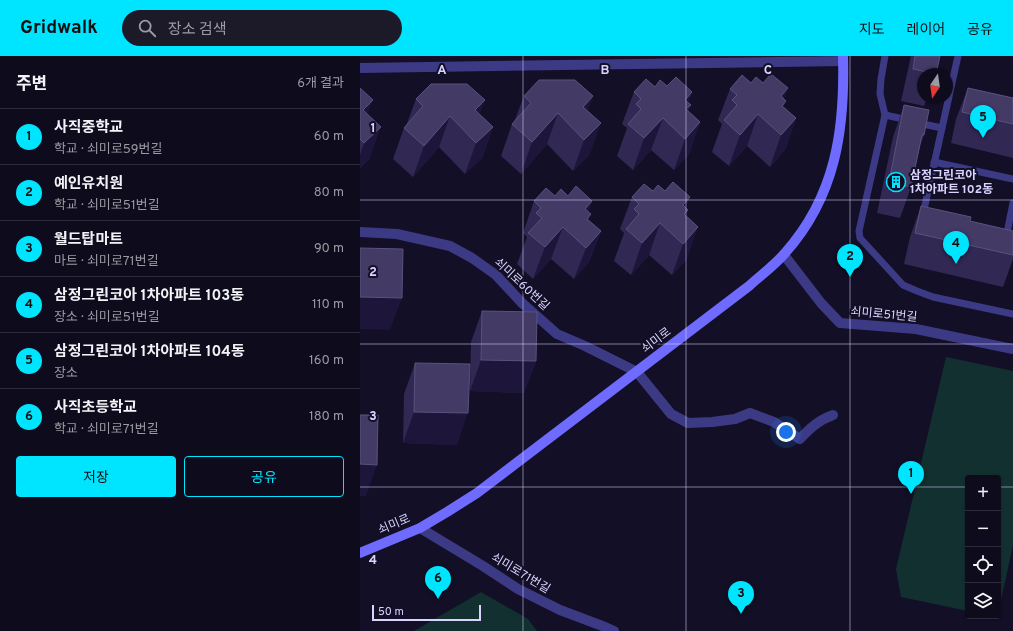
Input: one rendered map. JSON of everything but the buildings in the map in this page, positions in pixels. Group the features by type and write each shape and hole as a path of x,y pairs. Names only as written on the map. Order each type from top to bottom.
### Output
{"main road":[{"name":"쇠미로","path":"360,554 420,528 477,493 748,286 784,255 808,223 826,187 834,160 842,115 843,59"}],"street":[{"path":"360,68 843,59"},
{"name":"쇠미로60번길","path":"360,232 397,234 450,246 472,258 496,275 522,302 557,334 637,372"},
{"name":"쇠미로51번길","path":"784,255 821,303 840,323 916,330 1013,349"},
{"path":"637,372 671,414 688,423 735,419 750,413 774,422 800,438 813,425 824,418 833,415"},
{"name":"쇠미로71번길","path":"420,528 518,589 560,610 605,626 614,631"}],"lane":[{"path":"885,56 880,94 885,115 860,231 860,238 903,284 917,291 933,297 1013,313"},
{"path":"929,216 923,214 958,56"},
{"path":"885,115 942,128"},
{"path":"934,162 1013,179"},
{"path":"1013,203 1005,243 1013,250"}],"green space":[{"path":"946,357 1013,371 1013,545 1001,600 1001,475 965,475 965,610 901,597 896,569"},
{"path":"481,592 528,619 537,631 414,631"}],"place":[{"name":"삼정그린코아 1차아파트 104동","path":"983,138"},
{"name":"삼정그린코아 1차아파트 102동","path":"896,182"},
{"name":"삼정그린코아 1차아파트 103동","path":"956,264"},
{"name":"예인유치원","path":"850,277"},
{"name":"사직중학교","path":"911,494"},
{"name":"사직초등학교","path":"438,599"},
{"name":"월드탑마트","path":"741,614"}]}
